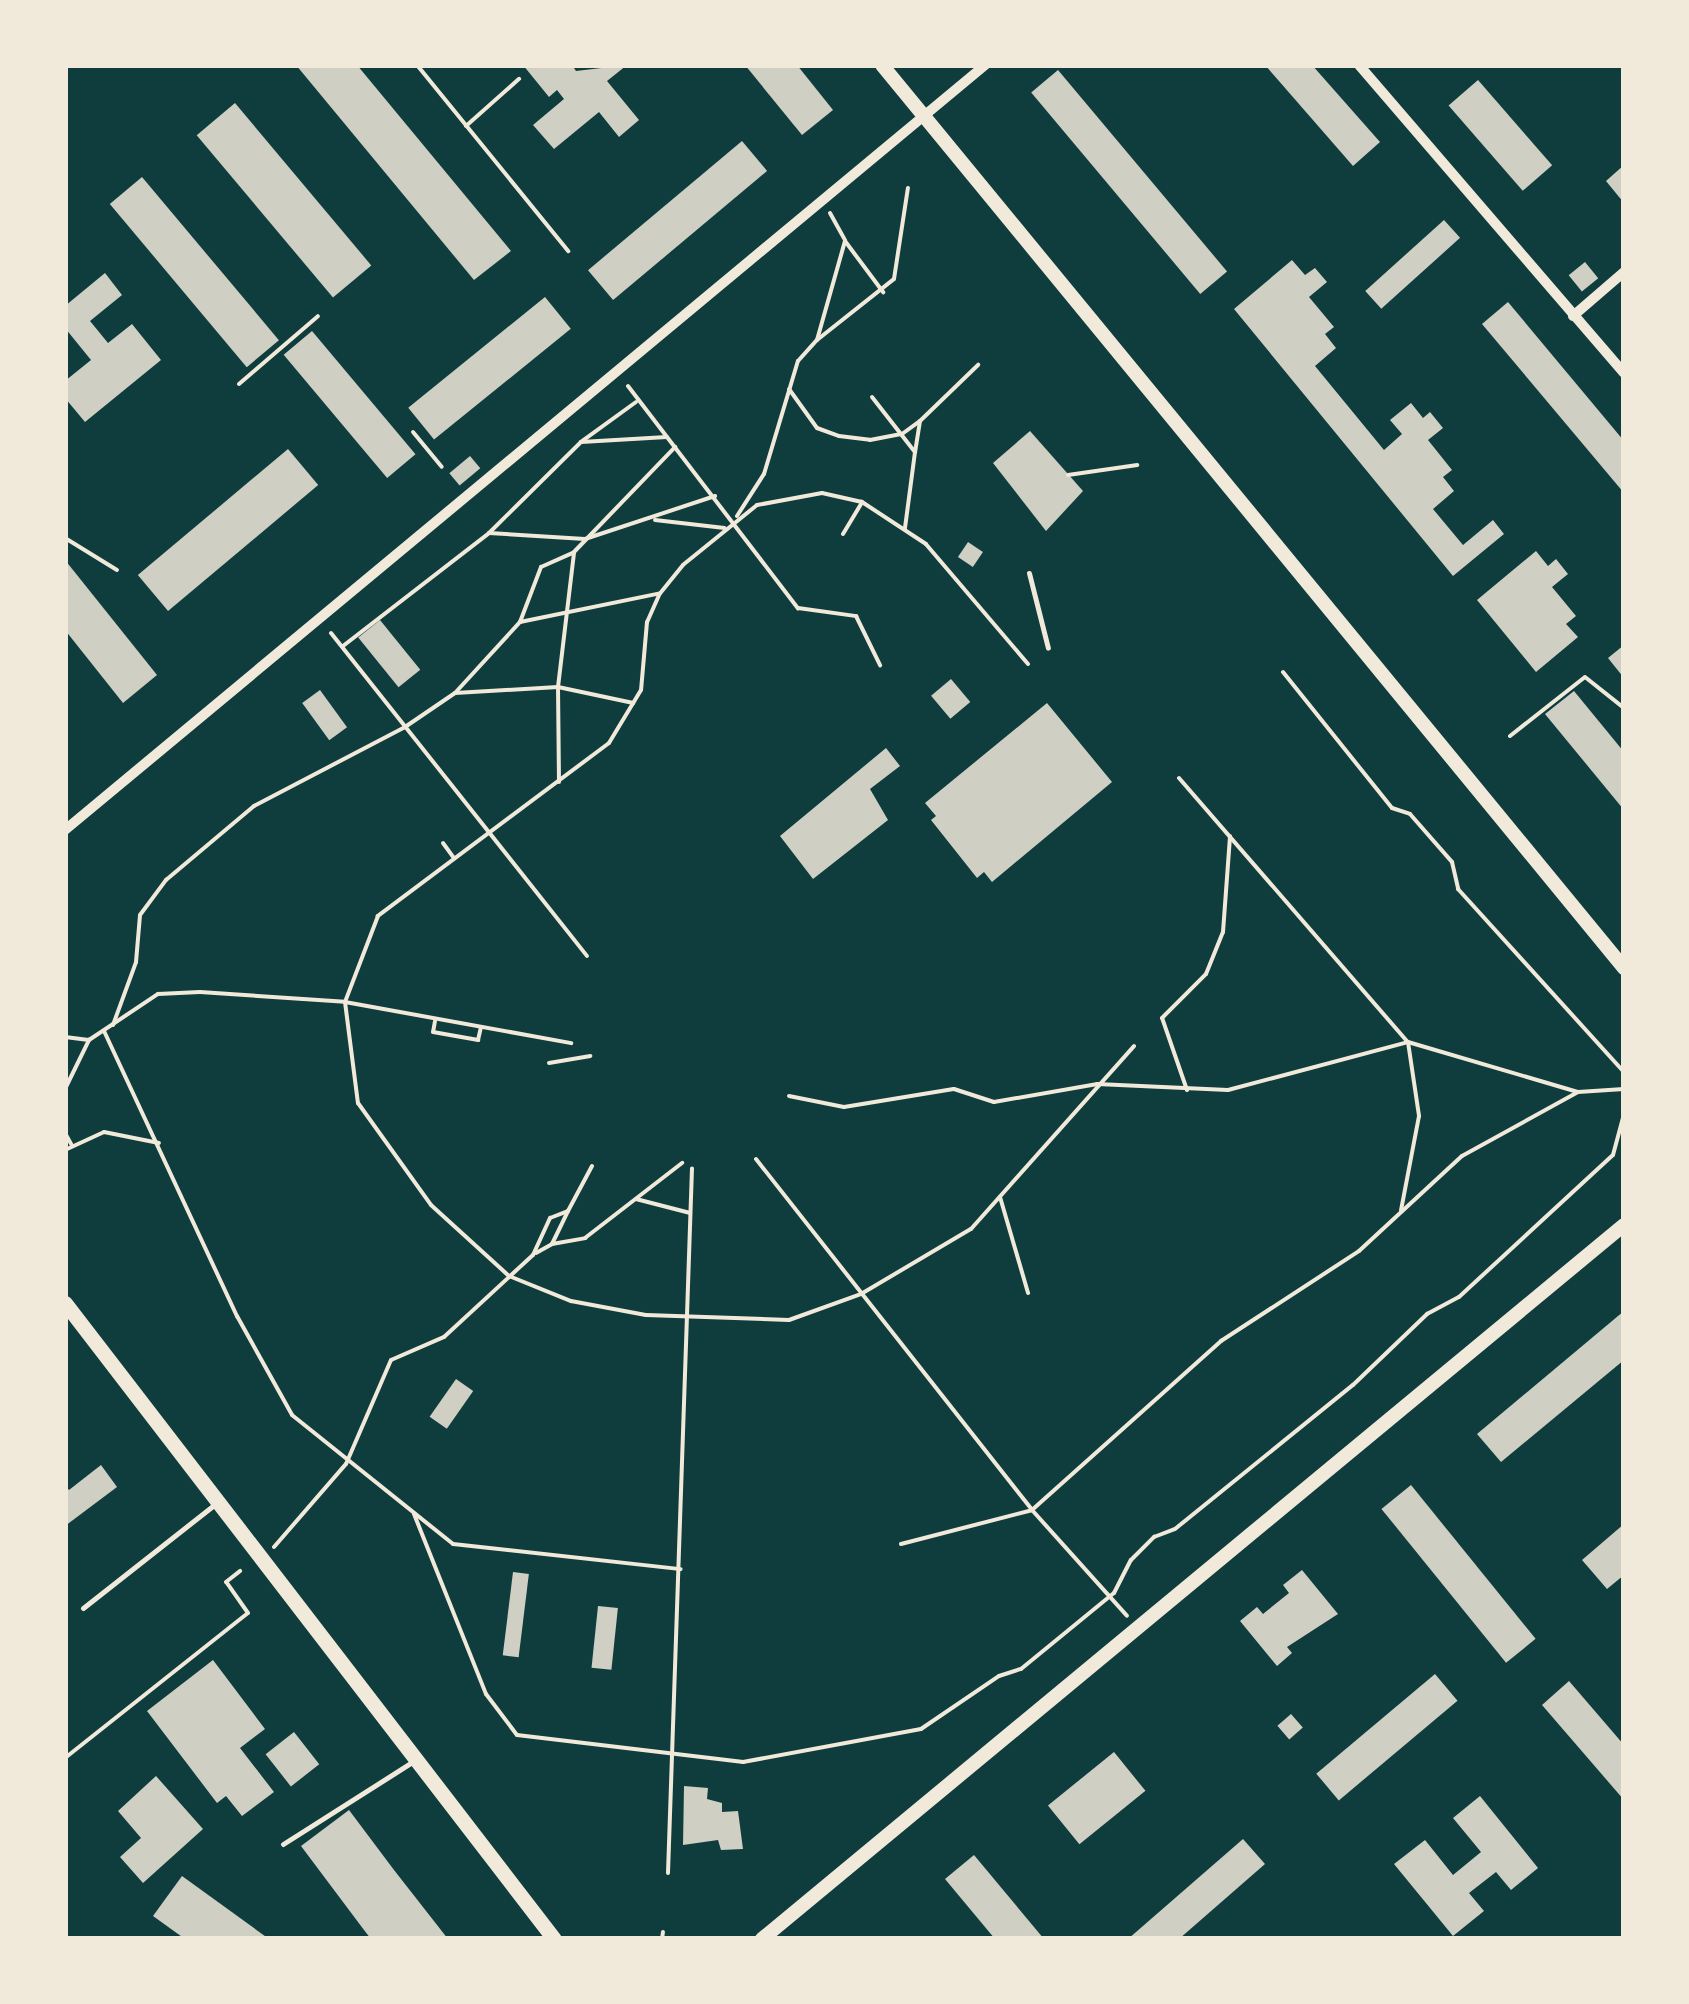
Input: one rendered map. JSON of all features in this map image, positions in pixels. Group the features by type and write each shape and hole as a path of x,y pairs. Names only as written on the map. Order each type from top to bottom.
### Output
{"main road":[{"path":"65,1303 554,1939"}],"street":[{"path":"882,65 1624,968"},
{"path":"65,830 985,65"},
{"path":"1359,65 1624,373"},
{"path":"1573,316 1624,272"},
{"path":"762,1939 1624,1225"}],"lane":[{"path":"1029,573 1048,648"},
{"path":"83,1608 216,1503"},
{"path":"283,1844 416,1759"}],"path":[{"path":"417,65 568,251"},
{"path":"466,126 519,80"},
{"path":"734,520 764,474 798,361 817,340 894,280 908,188"},
{"path":"832,216 845,241 883,292"},
{"path":"817,340 845,241"},
{"path":"239,384 318,316"},
{"path":"788,388 817,428 870,440 902,434 978,365"},
{"path":"628,386 798,608 856,616 876,644 880,665"},
{"path":"872,397 915,452"},
{"path":"342,647 489,533 580,442 637,402"},
{"path":"906,528 920,421"},
{"path":"414,432 442,467"},
{"path":"580,442 667,436"},
{"path":"112,1024 136,962 140,916 166,880 254,806 405,727 455,693 520,622 541,567 574,552 675,448"},
{"path":"1068,475 1137,466"},
{"path":"1028,664 906,528 862,502 822,493 776,497 734,520 660,593 647,622 641,690 609,743 378,916 345,1002 358,1103 431,1206 509,1276 584,1305 685,1320 790,1320 862,1294 972,1230 1134,1046"},
{"path":"489,533 585,539 714,496"},
{"path":"843,534 862,502"},
{"path":"649,520 725,528"},
{"path":"65,538 117,570"},
{"path":"559,782 558,687 571,611 574,552"},
{"path":"520,622 660,593"},
{"path":"330,633 587,956"},
{"path":"1282,672 1392,808 1410,814 1452,862 1458,889 1624,1072"},
{"path":"1510,736 1585,677 1624,708"},
{"path":"455,693 558,687 633,704"},
{"path":"1179,778 1408,1042 1420,1116 1401,1212"},
{"path":"1187,1090 1162,1018 1206,974 1224,932 1230,836"},
{"path":"443,843 454,858"},
{"path":"65,1089 89,1040 158,994 345,1002 571,1044"},
{"path":"435,1019 433,1032 478,1040 481,1027"},
{"path":"104,1030 260,1362 292,1415 346,1464 453,1544 680,1569"},
{"path":"65,1036 89,1040"},
{"path":"789,1096 844,1107 954,1090 994,1102 1097,1084 1228,1090 1408,1042 1578,1092 1624,1089"},
{"path":"549,1063 590,1056"},
{"path":"901,1544 1032,1510 1220,1341 1359,1252 1462,1156 1578,1092"},
{"path":"414,1514 486,1694 516,1735 744,1762 921,1728 1020,1669 1110,1596 1131,1560 1154,1537 1175,1529 1354,1385 1612,1154 1624,1114"},
{"path":"65,1150 104,1132 160,1144"},
{"path":"65,1134 71,1144"},
{"path":"756,1159 1032,1510 1136,1628"},
{"path":"274,1547 346,1464 391,1360 444,1337 533,1255 552,1244 585,1238 682,1163"},
{"path":"552,1244 592,1166"},
{"path":"668,1873 692,1168"},
{"path":"1000,1197 1028,1293"},
{"path":"635,1198 690,1213"},
{"path":"533,1255 550,1218 568,1211"},
{"path":"1015,1247 1022,1244"},
{"path":"65,1758 248,1613 226,1582 240,1571"}],"building":[{"path":"296,65 357,65 511,251 474,280"},
{"path":"523,65 572,65 576,71 627,65 607,81 639,120 619,137 599,112 554,149 533,125 564,99 557,90 549,97"},
{"path":"745,65 797,65 833,110 802,135"},
{"path":"1265,65 1312,65 1380,142 1353,166"},
{"path":"1058,70 1227,271 1200,294 1031,92"},
{"path":"1478,80 1552,165 1523,191 1449,106"},
{"path":"235,103 371,265 333,298 197,135"},
{"path":"742,141 767,171 613,300 588,270"},
{"path":"1624,165 1624,203 1606,181"},
{"path":"142,177 279,340 247,367 110,204"},
{"path":"1444,220 1460,238 1381,309 1365,291"},
{"path":"1292,260 1305,275 1315,268 1327,282 1309,297 1334,327 1325,334 1336,348 1315,366 1384,450 1402,434 1390,420 1411,403 1423,418 1430,412 1443,428 1428,440 1452,470 1443,477 1454,491 1433,509 1463,545 1493,520 1504,534 1453,576 1234,309"},
{"path":"1585,262 1598,278 1582,292 1569,275"},
{"path":"105,273 122,295 90,321 108,343 132,324 161,360 85,422 65,398 65,381 91,360 65,328 65,306"},
{"path":"545,297 571,329 434,440 408,408"},
{"path":"1508,302 1624,441 1624,493 1482,324"},
{"path":"312,331 415,454 387,478 284,355"},
{"path":"1030,431 1083,491 1046,531 993,463"},
{"path":"288,449 318,485 168,611 138,575"},
{"path":"470,456 480,468 460,486 449,473"},
{"path":"968,542 983,552 973,567 958,557"},
{"path":"1536,551 1548,566 1556,559 1568,574 1552,587 1576,616 1566,624 1578,637 1536,672 1477,600"},
{"path":"65,560 157,675 123,703 65,630"},
{"path":"380,620 420,670 399,687 358,638"},
{"path":"1624,645 1624,678 1608,658"},
{"path":"951,679 970,702 950,719 931,696"},
{"path":"320,690 347,727 329,740 302,703"},
{"path":"1574,691 1624,752 1624,810 1545,714"},
{"path":"1047,703 1112,782 992,882 984,872 977,878 931,820 936,816 925,803"},
{"path":"886,748 900,766 870,789 888,820 813,879 780,836"},
{"path":"1624,1311 1624,1360 1501,1462 1477,1434"},
{"path":"456,1379 473,1391 447,1429 430,1417"},
{"path":"101,1465 117,1487 65,1526 65,1485 69,1490"},
{"path":"1411,1485 1536,1639 1506,1663 1381,1509"},
{"path":"1624,1524 1624,1575 1607,1589 1582,1560"},
{"path":"1302,1570 1338,1614 1287,1647 1292,1653 1277,1666 1240,1621 1257,1607 1263,1614 1289,1593 1283,1585"},
{"path":"513,1572 529,1574 519,1657 503,1655"},
{"path":"598,1606 618,1608 611,1670 592,1668"},
{"path":"213,1660 265,1729 240,1748 274,1792 242,1816 226,1796 217,1803 147,1711"},
{"path":"1435,1674 1457,1701 1339,1800 1316,1774"},
{"path":"1569,1681 1624,1745 1624,1800 1542,1705"},
{"path":"1291,1714 1303,1728 1289,1739 1277,1726"},
{"path":"294,1732 319,1764 291,1786 266,1754"},
{"path":"1114,1752 1145,1791 1079,1844 1048,1805"},
{"path":"156,1776 203,1829 143,1883 120,1857 141,1838 118,1811"},
{"path":"684,1786 708,1788 707,1799 722,1803 722,1812 738,1811 743,1849 721,1850 718,1840 683,1845"},
{"path":"1480,1796 1538,1868 1511,1890 1496,1872 1469,1893 1484,1911 1453,1936 1394,1864 1425,1840 1453,1875 1481,1852 1453,1818"},
{"path":"349,1810 448,1939 371,1939 364,1930 301,1846"},
{"path":"1243,1839 1265,1864 1179,1939 1128,1939"},
{"path":"974,1855 1044,1939 995,1939 945,1879"},
{"path":"182,1876 269,1939 185,1939 153,1916"}]}
